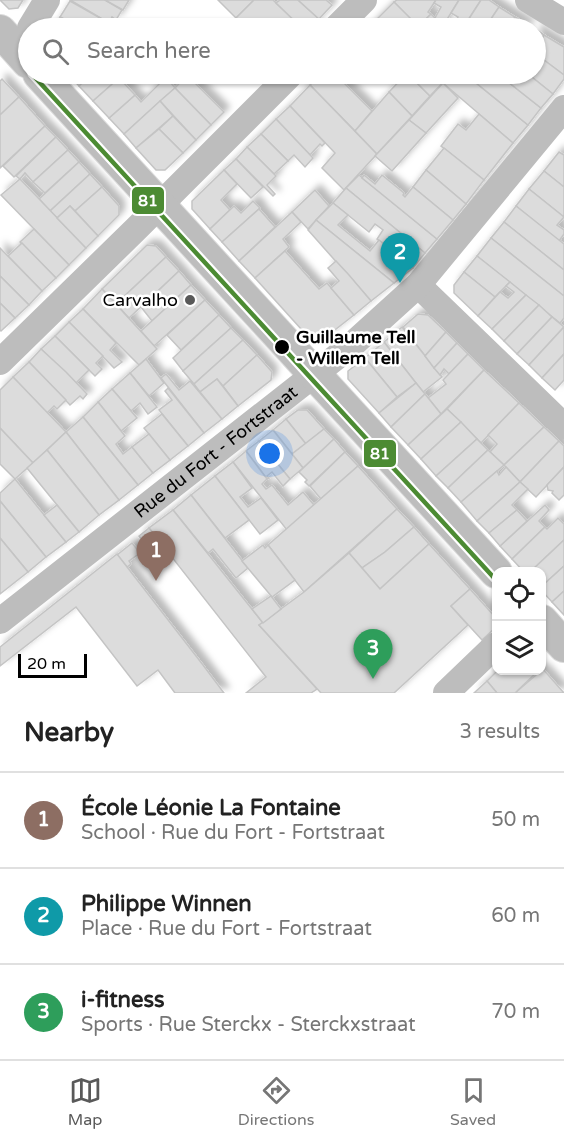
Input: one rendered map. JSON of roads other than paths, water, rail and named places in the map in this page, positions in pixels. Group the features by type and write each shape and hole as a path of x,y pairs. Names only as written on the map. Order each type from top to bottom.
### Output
{"main road":[{"path":"48,84 492,568"},
{"path":"546,626 564,646"}],"street":[{"path":"35,18 47,0"},
{"path":"346,18 364,0"},
{"path":"528,0 564,22"},
{"path":"0,362 281,84"},
{"name":"Rue du Fort - Fortstraat","path":"0,621 336,359 418,285 564,108"},
{"path":"418,285 564,426"},
{"path":"446,693 492,649"}],"place":[{"name":"Philippe Winnen","path":"400,283"},
{"name":"Carvalho","path":"190,300"},
{"name":"Guillaume Tell - Willem Tell","path":"282,347"},
{"name":"École Léonie La Fontaine","path":"156,581"},
{"name":"i-fitness","path":"373,679"}]}
